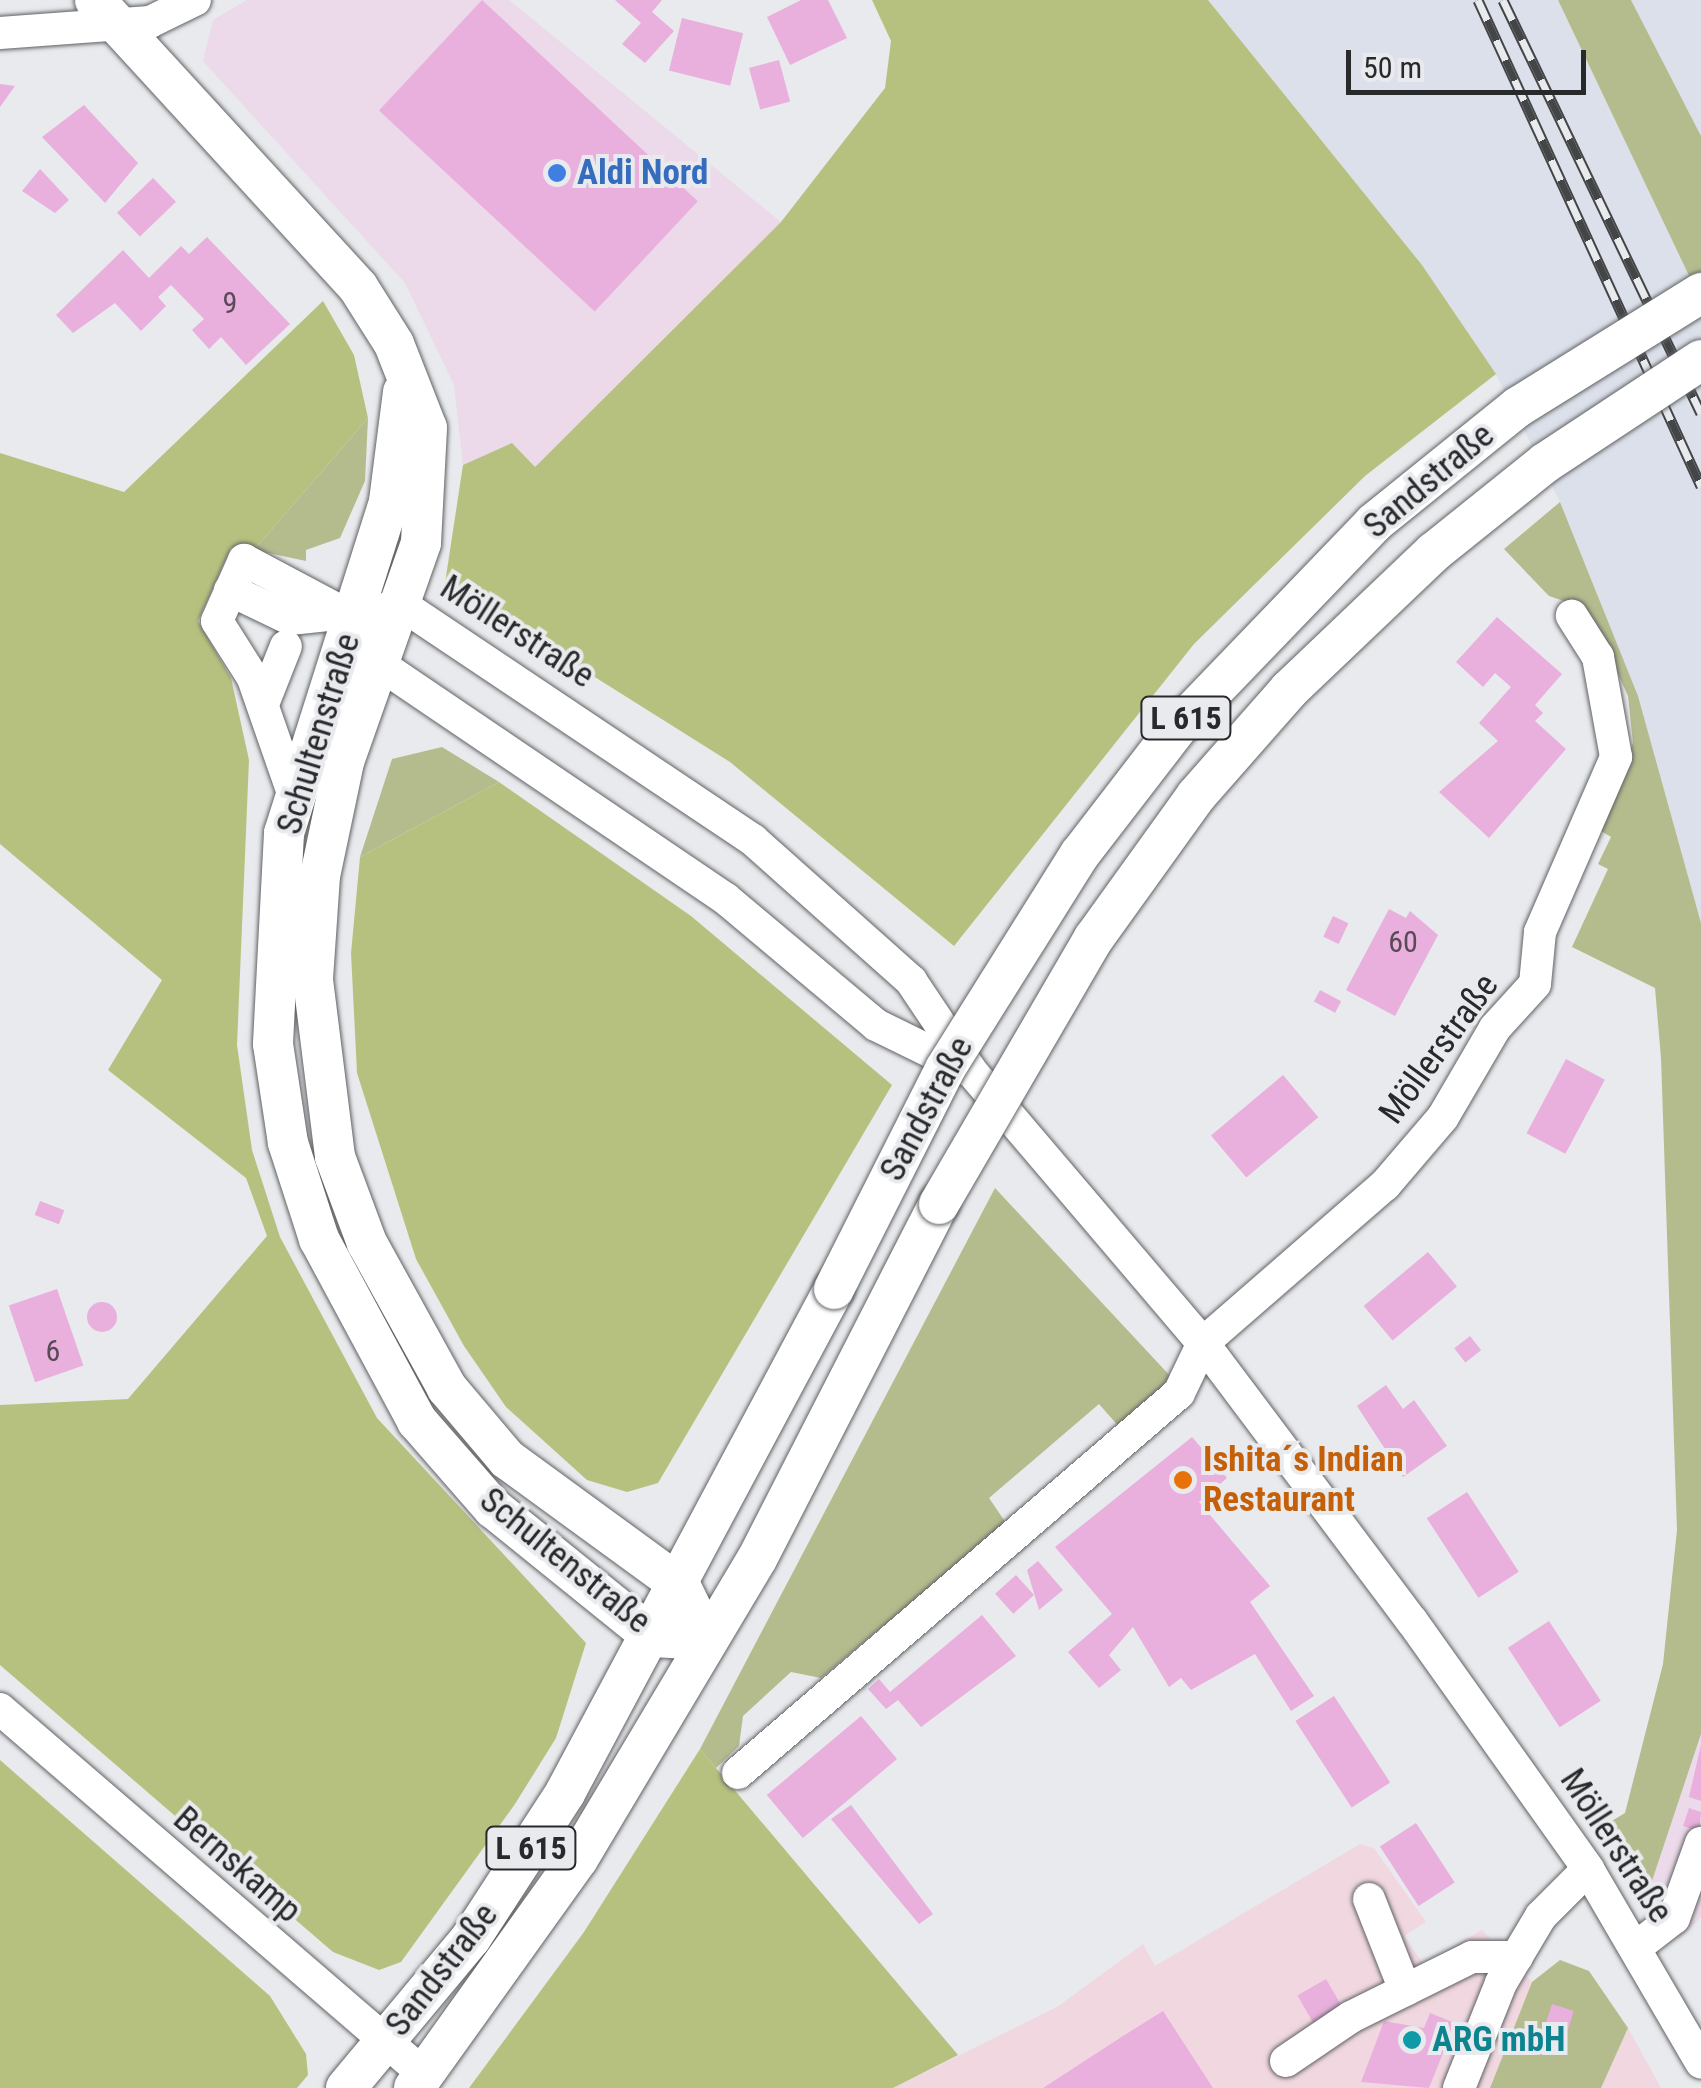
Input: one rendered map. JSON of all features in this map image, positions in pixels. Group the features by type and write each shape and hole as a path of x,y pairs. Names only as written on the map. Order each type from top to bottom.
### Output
{"main road":[{"name":"Schultenstraße","path":"101,10 358,287 394,344 403,378 426,428 429,475 405,607 344,762 320,876 313,980 334,1157 367,1243 447,1388 507,1460 680,1585 707,1640 654,1638 493,1508 417,1421 319,1240 288,1143 273,1044 272,940 294,796 354,619 397,471 403,378"},
{"name":"Sandstraße","path":"346,2088 510,1882 654,1638 964,1038 1080,854 1177,728 1374,524 1518,407 1701,293"},
{"name":"Sandstraße","path":"420,2082 578,1859 707,1640 940,1204 1094,938 1196,796 1289,690 1545,463 1701,360"}],"street":[{"path":"0,33 101,10 150,22 195,0"},
{"path":"294,796 263,704 216,621 244,560 354,619"},
{"name":"Möllerstraße","path":"972,1072 876,1024 726,899 382,666 354,619 405,607 753,840 912,981 972,1072 1203,1343 1588,1869 1701,2062"},
{"name":"Möllerstraße","path":"738,1773 1180,1393 1203,1343 1385,1185 1535,984 1540,932 1616,757 1598,656 1572,616"},
{"path":"263,704 286,646"},
{"name":"Bernskamp","path":"0,1709 385,2042 420,2082"},
{"path":"1635,1948 1674,1918 1701,1844"},
{"path":"1460,2088 1517,1957 1588,1869"},
{"path":"1369,1899 1405,1990"},
{"path":"1286,2062 1405,1990 1472,1957 1517,1957"}],"shaded area":[{"path":"247,0 509,0 781,222 535,467 463,465 454,385 405,283 203,61 213,20"},
{"path":"1208,0 1558,0 1701,301 1701,923 1638,696 1560,502 1496,374 1422,265"},
{"path":"1631,0 1701,0 1701,136"},
{"path":"1701,1734 1701,1917 1679,1940 1648,1893"},
{"path":"1360,1844 1374,1848 1426,1922 1404,1936 1423,1964 1482,1930 1532,1982 1490,2088 893,2088 1057,2007 1143,1944 1155,1966"},
{"path":"1628,2028 1661,2088 1601,2088"}],"green space":[{"path":"872,0 1208,0 1422,265 1496,374 1365,476 1194,644 954,946 730,762 445,583 463,465 512,443 535,467 781,222 885,88 891,41"},
{"path":"1558,0 1631,0 1701,136 1701,301"},
{"path":"323,301 354,355 368,418 254,550 231,548 198,621 231,678 249,760 237,1045 252,1150 280,1237 377,1418 586,1643 556,1738 515,1804 401,1962 379,1970 333,1952 0,1665 0,1405 128,1399 267,1236 246,1178 108,1070 162,980 0,844 0,453 124,492"},
{"path":"368,418 365,481 340,538 306,550 306,561 254,550"},
{"path":"1560,502 1638,696 1701,923 1701,1734 1648,1893 1605,1825 1625,1813 1663,1664 1677,1530 1661,1058 1655,988 1572,947 1608,869 1598,864 1611,837 1601,831 1633,743 1628,696 1602,639 1576,605 1549,596 1504,549"},
{"path":"442,747 499,782 360,857 392,759"},
{"path":"499,782 691,916 892,1085 658,1483 627,1492 587,1480 506,1407 464,1346 416,1259 357,1073 351,953 360,857"},
{"path":"995,1188 1173,1379 1121,1429 1099,1404 989,1498 1006,1523 821,1678 791,1672 743,1716 739,1746 716,1768 700,1749"},
{"path":"700,1749 958,2055 893,2088 469,2088 584,1932"},
{"path":"0,1760 270,1996 306,2054 308,2075 297,2088 0,2088"},
{"path":"1560,1960 1589,1971 1628,2028 1601,2088 1490,2088 1532,1982"}],"building":[{"name":"Aldi Nord","path":"482,0 698,201 595,312 379,110"},
{"path":"615,0 662,0 652,12 674,31 645,63 622,44 641,23"},
{"path":"801,0 828,0 847,38 790,65 767,17"},
{"path":"682,18 743,33 730,86 669,70"},
{"path":"779,60 790,102 760,110 749,68"},
{"path":"0,84 15,86 0,107"},
{"path":"84,105 138,163 105,203 42,137"},
{"path":"40,169 69,200 55,213 22,191"},
{"path":"153,178 176,202 140,236 117,213"},
{"path":"207,237 290,324 246,365 221,337 209,349 192,330 204,319 171,285 158,297 166,306 141,331 115,303 73,333 56,315 123,250 149,278 181,246 189,254"},
{"path":"1497,617 1562,674 1535,705 1543,713 1535,721 1566,749 1489,838 1439,792 1498,741 1479,723 1511,687 1495,673 1483,687 1456,662"},
{"path":"1389,909 1406,918 1410,911 1438,935 1395,1016 1346,990"},
{"path":"1333,916 1348,923 1339,944 1323,937"},
{"path":"1320,990 1341,1001 1335,1013 1314,1001"},
{"path":"1566,1059 1605,1080 1565,1154 1527,1133"},
{"path":"1283,1075 1318,1117 1246,1178 1211,1135"},
{"path":"40,1201 64,1210 59,1224 35,1215"},
{"path":"1428,1252 1457,1286 1393,1340 1364,1306"},
{"path":"57,1289 83,1366 35,1382 9,1306"},
{"path":"102,1302 113,1306 117,1317 113,1328 102,1332 91,1328 87,1317 91,1306"},
{"path":"1470,1336 1481,1350 1465,1362 1454,1348"},
{"path":"1386,1385 1403,1409 1414,1400 1447,1446 1403,1477 1357,1406"},
{"path":"1192,1437 1227,1478 1199,1502 1270,1586 1250,1602 1314,1696 1291,1711 1255,1654 1191,1690 1181,1678 1169,1687 1133,1627 1109,1655 1121,1670 1099,1688 1068,1652 1112,1614 1055,1547"},
{"path":"1467,1492 1519,1572 1478,1598 1427,1518"},
{"path":"1038,1561 1063,1590 1039,1610 1027,1570"},
{"path":"1016,1575 1034,1595 1013,1614 995,1594"},
{"path":"982,1615 1016,1656 921,1727 898,1700 886,1709 868,1689 879,1679 890,1692"},
{"path":"1549,1621 1601,1701 1560,1727 1508,1648"},
{"path":"1334,1696 1390,1782 1352,1807 1295,1721"},
{"path":"861,1716 897,1759 803,1838 767,1795"},
{"path":"1701,1745 1701,1801 1689,1797"},
{"path":"851,1805 933,1914 919,1924 831,1819"},
{"path":"1689,1808 1701,1812 1699,1831 1683,1826"},
{"path":"1416,1823 1455,1883 1419,1906 1380,1846"},
{"path":"1326,1979 1343,2008 1314,2025 1297,1996"},
{"path":"1552,2004 1574,2011 1565,2038 1543,2031"},
{"path":"1163,2011 1213,2088 1043,2088 1123,2036"},
{"name":"ARG mbH","path":"1430,2013 1455,2023 1429,2088 1361,2082 1384,2021 1424,2028"}],"railway":[{"path":"1478,0 1701,486"},
{"path":"1503,0 1701,413"}],"place":[{"name":"Aldi Nord","path":"557,173"},
{"name":"Ishita´s Indian Restaurant","path":"1183,1480"},
{"name":"ARG mbH","path":"1412,2040"}]}
